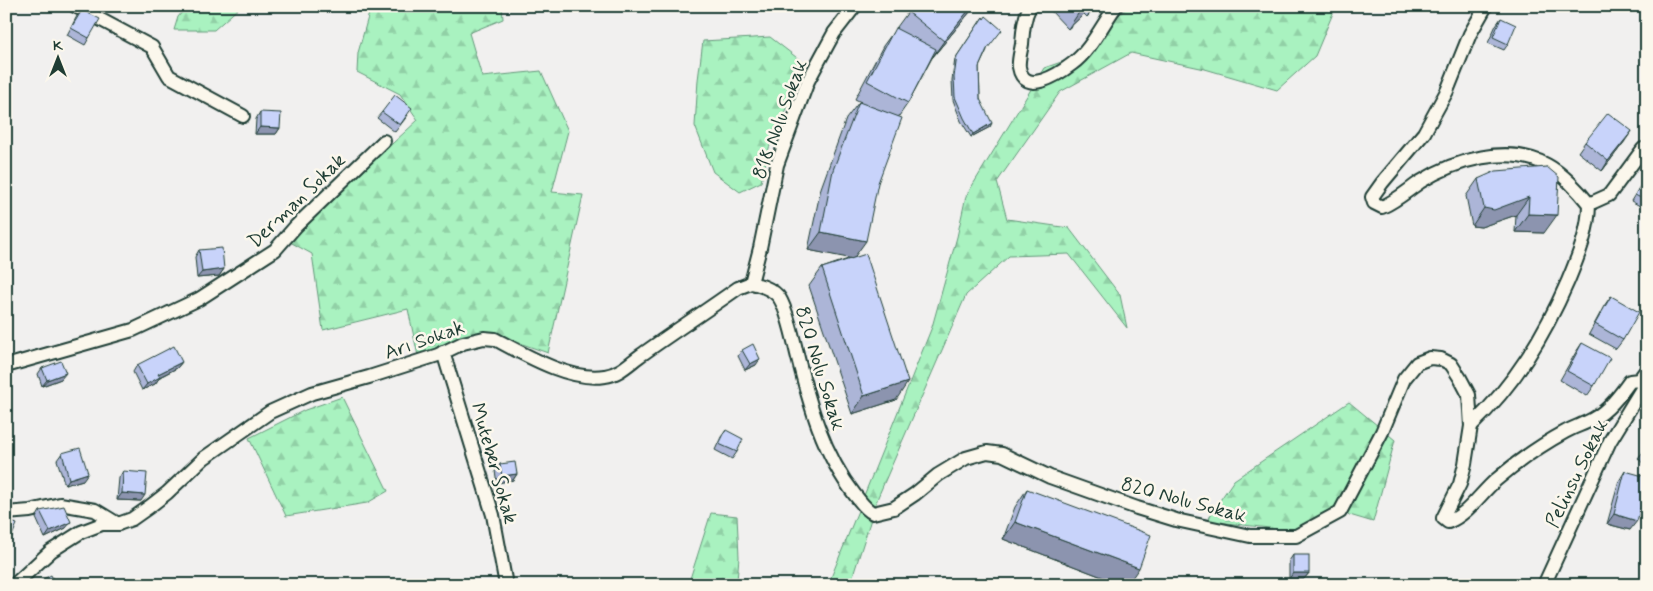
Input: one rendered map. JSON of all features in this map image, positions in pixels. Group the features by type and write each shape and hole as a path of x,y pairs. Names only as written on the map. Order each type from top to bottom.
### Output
{"street":[{"path":"74,6 152,47 169,76 244,116"},
{"name":"818 Nolu Sokak","path":"751,283 777,165 808,80 834,33 856,6"},
{"path":"1030,6 1024,17 1019,67 1024,78 1032,82 1044,82 1073,64 1088,49 1116,6"},
{"path":"1471,426 1499,398 1524,363 1552,316 1575,263 1589,218 1589,204 1581,193 1548,165 1528,158 1506,155 1478,159 1450,167 1420,182 1393,202 1382,207 1374,203 1372,197 1382,183 1424,133 1446,92 1470,34 1486,6"},
{"name":"Derman Sokak","path":"6,366 133,330 198,299 275,250 296,226 384,141"},
{"path":"1589,204 1609,195 1642,149 1647,152"},
{"name":"Arı Sokak","path":"14,585 50,551 80,532 102,524 118,524 132,519 167,494 204,458 270,412 312,393 369,377 443,352 462,343 484,338 495,339 568,373 588,377 605,376 619,372 738,288 751,283"},
{"name":"820 Nolu Sokak","path":"751,283 761,285 779,296 790,325 804,382 824,440 835,465 847,485 866,509 873,513 894,508 945,470 966,458 986,452 1002,454 1050,477 1176,520 1250,536 1296,536 1340,512 1382,432 1404,379 1417,363 1430,358 1441,359 1451,364 1469,395 1471,426 1465,464 1460,484 1443,518 1448,522 1454,520 1469,508 1495,481 1531,454 1565,432 1595,418 1617,399 1630,381 1639,380"},
{"name":"Muteber Sokak","path":"443,352 494,515 506,585"},
{"path":"1639,380 1647,369"},
{"name":"Pelinsu Sokak","path":"1544,585 1610,441 1643,387 1639,380"},
{"path":"6,513 30,511 60,504 95,510 118,524"}],"green space":[{"path":"187,6 241,6 214,30 174,30 178,17"},
{"path":"371,6 502,6 503,19 469,33 482,77 541,71 568,131 552,192 583,195 548,353 494,334 418,356 408,309 323,330 312,254 290,242 330,201 418,120 400,94 357,72 358,53"},
{"path":"1129,6 1336,6 1315,56 1277,90 1205,69 1131,53 1060,92 997,182 1007,219 1069,228 1120,295 1127,328 1069,254 1009,256 966,295 878,497 850,585 828,585 932,327 957,237 966,196 1044,68 1070,59"},
{"path":"770,37 805,64 769,148 761,182 740,192 713,172 695,126 703,41"},
{"path":"342,397 388,491 367,503 286,516 249,438 305,410"},
{"path":"1349,402 1395,440 1373,522 1333,510 1296,531 1208,521 1234,480"},
{"path":"711,513 737,516 739,557 737,581 742,585 688,585"}],"building":[{"path":"912,6 972,6 944,41 908,12"},
{"path":"1076,6 1086,6 1080,11"},
{"path":"82,10 100,19 89,38 71,28"},
{"path":"986,16 1002,30 987,49 979,67 980,99 992,123 973,134 955,97 954,77 957,56 983,17 984,19"},
{"path":"1501,18 1516,25 1508,44 1493,37"},
{"path":"895,28 936,49 908,103 867,81"},
{"path":"395,95 412,108 400,125 382,112"},
{"path":"859,102 902,118 878,183 866,241 821,232 833,170"},
{"path":"260,112 281,113 280,128 260,127"},
{"path":"1608,113 1632,131 1608,161 1585,142"},
{"path":"1547,167 1559,177 1557,215 1528,214 1529,197 1494,210 1484,208 1478,179 1496,171"},
{"path":"1645,178 1647,179 1647,201 1635,195"},
{"path":"222,248 224,269 202,272 199,250"},
{"path":"866,254 908,382 864,396 822,268"},
{"path":"1611,296 1639,312 1623,340 1595,324"},
{"path":"1582,343 1610,358 1594,386 1567,371"},
{"path":"753,344 760,359 750,364 742,350"},
{"path":"174,346 182,362 158,374 160,377 147,384 137,365"},
{"path":"61,361 66,373 47,380 42,368"},
{"path":"726,430 743,439 737,452 719,444"},
{"path":"80,448 88,473 69,479 62,453"},
{"path":"515,462 517,474 502,476 500,464"},
{"path":"123,471 147,473 145,495 122,493"},
{"path":"1625,471 1647,477 1647,484 1637,521 1614,514"},
{"path":"1027,489 1151,535 1139,568 1015,522"},
{"path":"64,506 71,522 50,531 40,511"},
{"path":"6,520 17,524 9,543 6,542"},
{"path":"1293,555 1309,555 1309,573 1293,573"},
{"path":"51,575 56,585 42,585 40,581"}]}
